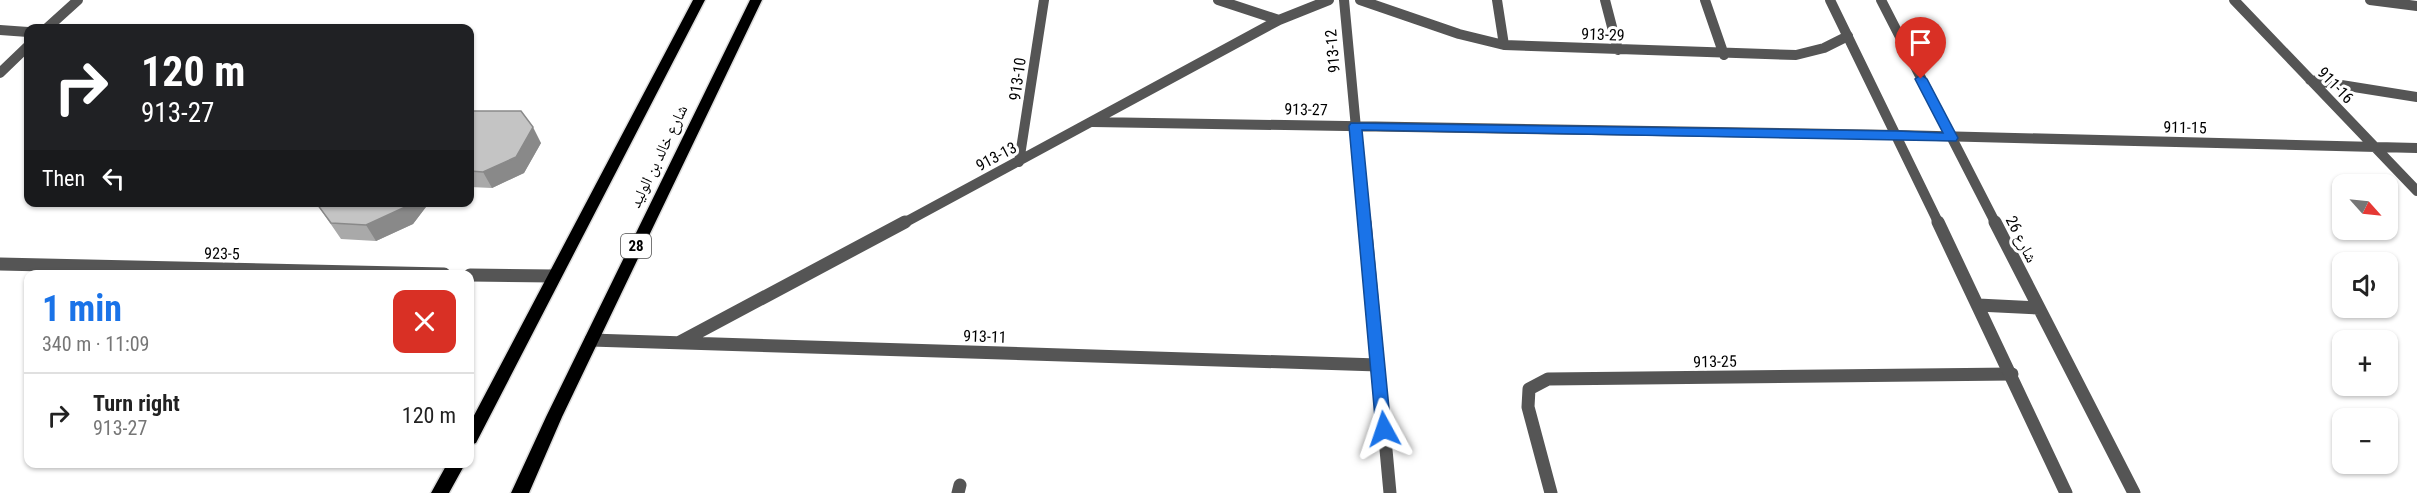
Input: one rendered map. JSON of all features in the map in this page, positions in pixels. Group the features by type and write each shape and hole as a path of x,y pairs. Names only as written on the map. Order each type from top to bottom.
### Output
{"main road":[{"path":"474,430 699,0"},
{"name":"شارع خالد بن الوليد","path":"520,493 591,340 756,0"},
{"path":"440,493 454,468"}],"street":[{"path":"51,24 78,0"},
{"name":"913-10","path":"1019,162 1044,0"},
{"path":"1218,0 1279,20"},
{"name":"913-13","path":"678,343 1019,162 1279,20 1329,0"},
{"name":"913-12","path":"1344,0 1389,493"},
{"name":"913-29","path":"1360,0 1459,34 1504,45 1724,55 1796,55 1824,48 1848,36"},
{"path":"1497,0 1504,45"},
{"path":"1605,0 1618,50"},
{"path":"1706,0 1724,55"},
{"path":"1830,0 2012,374 2066,493"},
{"name":"شارع 26","path":"1881,0 2134,493"},
{"name":"911-16","path":"2234,0 2417,191"},
{"path":"2370,0 2417,6"},
{"path":"0,30 24,32"},
{"path":"0,73 24,51"},
{"path":"2310,80 2417,97"},
{"name":"913-27","path":"1092,122 1897,135 1952,138"},
{"name":"911-15","path":"1952,138 2417,148"},
{"name":"923-5","path":"0,264 266,270"},
{"path":"474,275 554,276"},
{"path":"1978,305 2039,308"},
{"name":"913-11","path":"591,340 1378,365"},
{"name":"913-25","path":"1551,493 1528,407 1529,389 1548,379 2012,374"}],"building":[{"path":"474,111 521,111 533,127 516,157 483,172 474,171"},
{"path":"319,207 404,207 366,225 331,223"}],"route":[{"path":"1384,429 1355,126 1897,135 1952,138 1921,79"}]}
